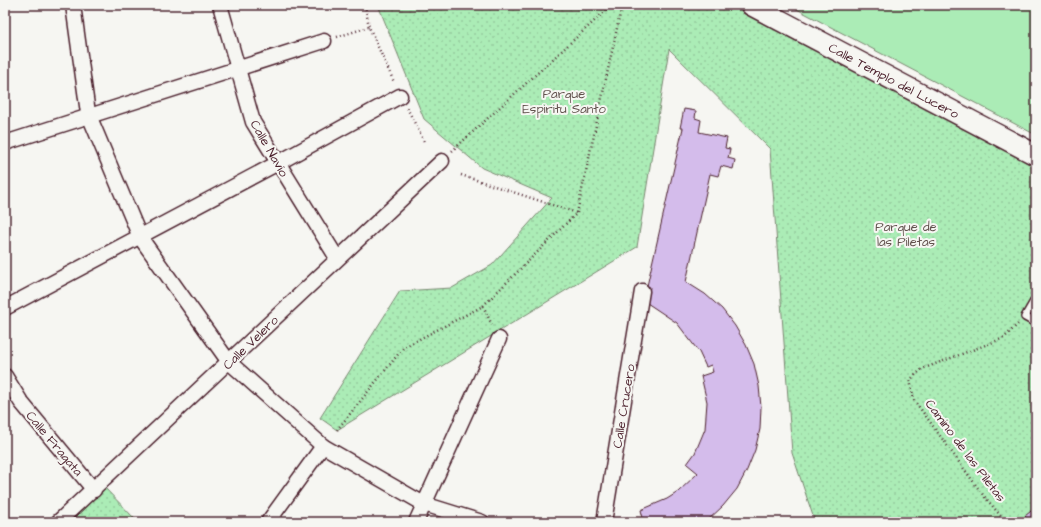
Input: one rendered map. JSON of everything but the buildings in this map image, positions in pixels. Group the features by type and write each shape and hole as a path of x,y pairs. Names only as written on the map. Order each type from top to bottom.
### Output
{"street":[{"path":"73,5 89,116 140,237 229,362 323,446 424,504 482,522"},
{"name":"Calle Navío","path":"220,5 253,122 337,258"},
{"name":"Calle Templo del Lucero","path":"751,5 1036,155"},
{"path":"5,143 324,41"},
{"path":"5,308 278,163 400,96"},
{"name":"Calle Velero","path":"58,522 94,490 337,258 442,161"},
{"name":"Calle Crucero","path":"604,522 642,291"},
{"path":"416,522 499,339"},
{"name":"Calle Fragata","path":"5,376 21,402 94,490"},
{"path":"268,522 323,446"}],"lane":[{"path":"1036,298 1025,316 1036,323"}],"path":[{"path":"365,5 369,27 400,96 425,144"},
{"path":"442,161 612,5"},
{"path":"337,430 404,347 484,306 576,213 622,5"},
{"path":"324,41 369,27"},
{"path":"462,175 576,213"},
{"path":"484,306 499,339"},
{"name":"Camino de las Piletas","path":"1006,522 983,496 914,400 910,380 922,369 1004,338 1025,316"}],"green space":[{"name":"Parque de las Piletas","path":"378,5 751,5 1036,155 1036,522 815,522 792,453 770,149 669,49 637,247 337,430 320,418 400,291 452,288 492,265 552,198 482,168 424,119"},
{"path":"789,5 1036,5 1036,135"},
{"path":"101,484 137,521 58,522"}],"park label":[{"name":"Parque Espiritu Santo","path":"564,100"}]}
